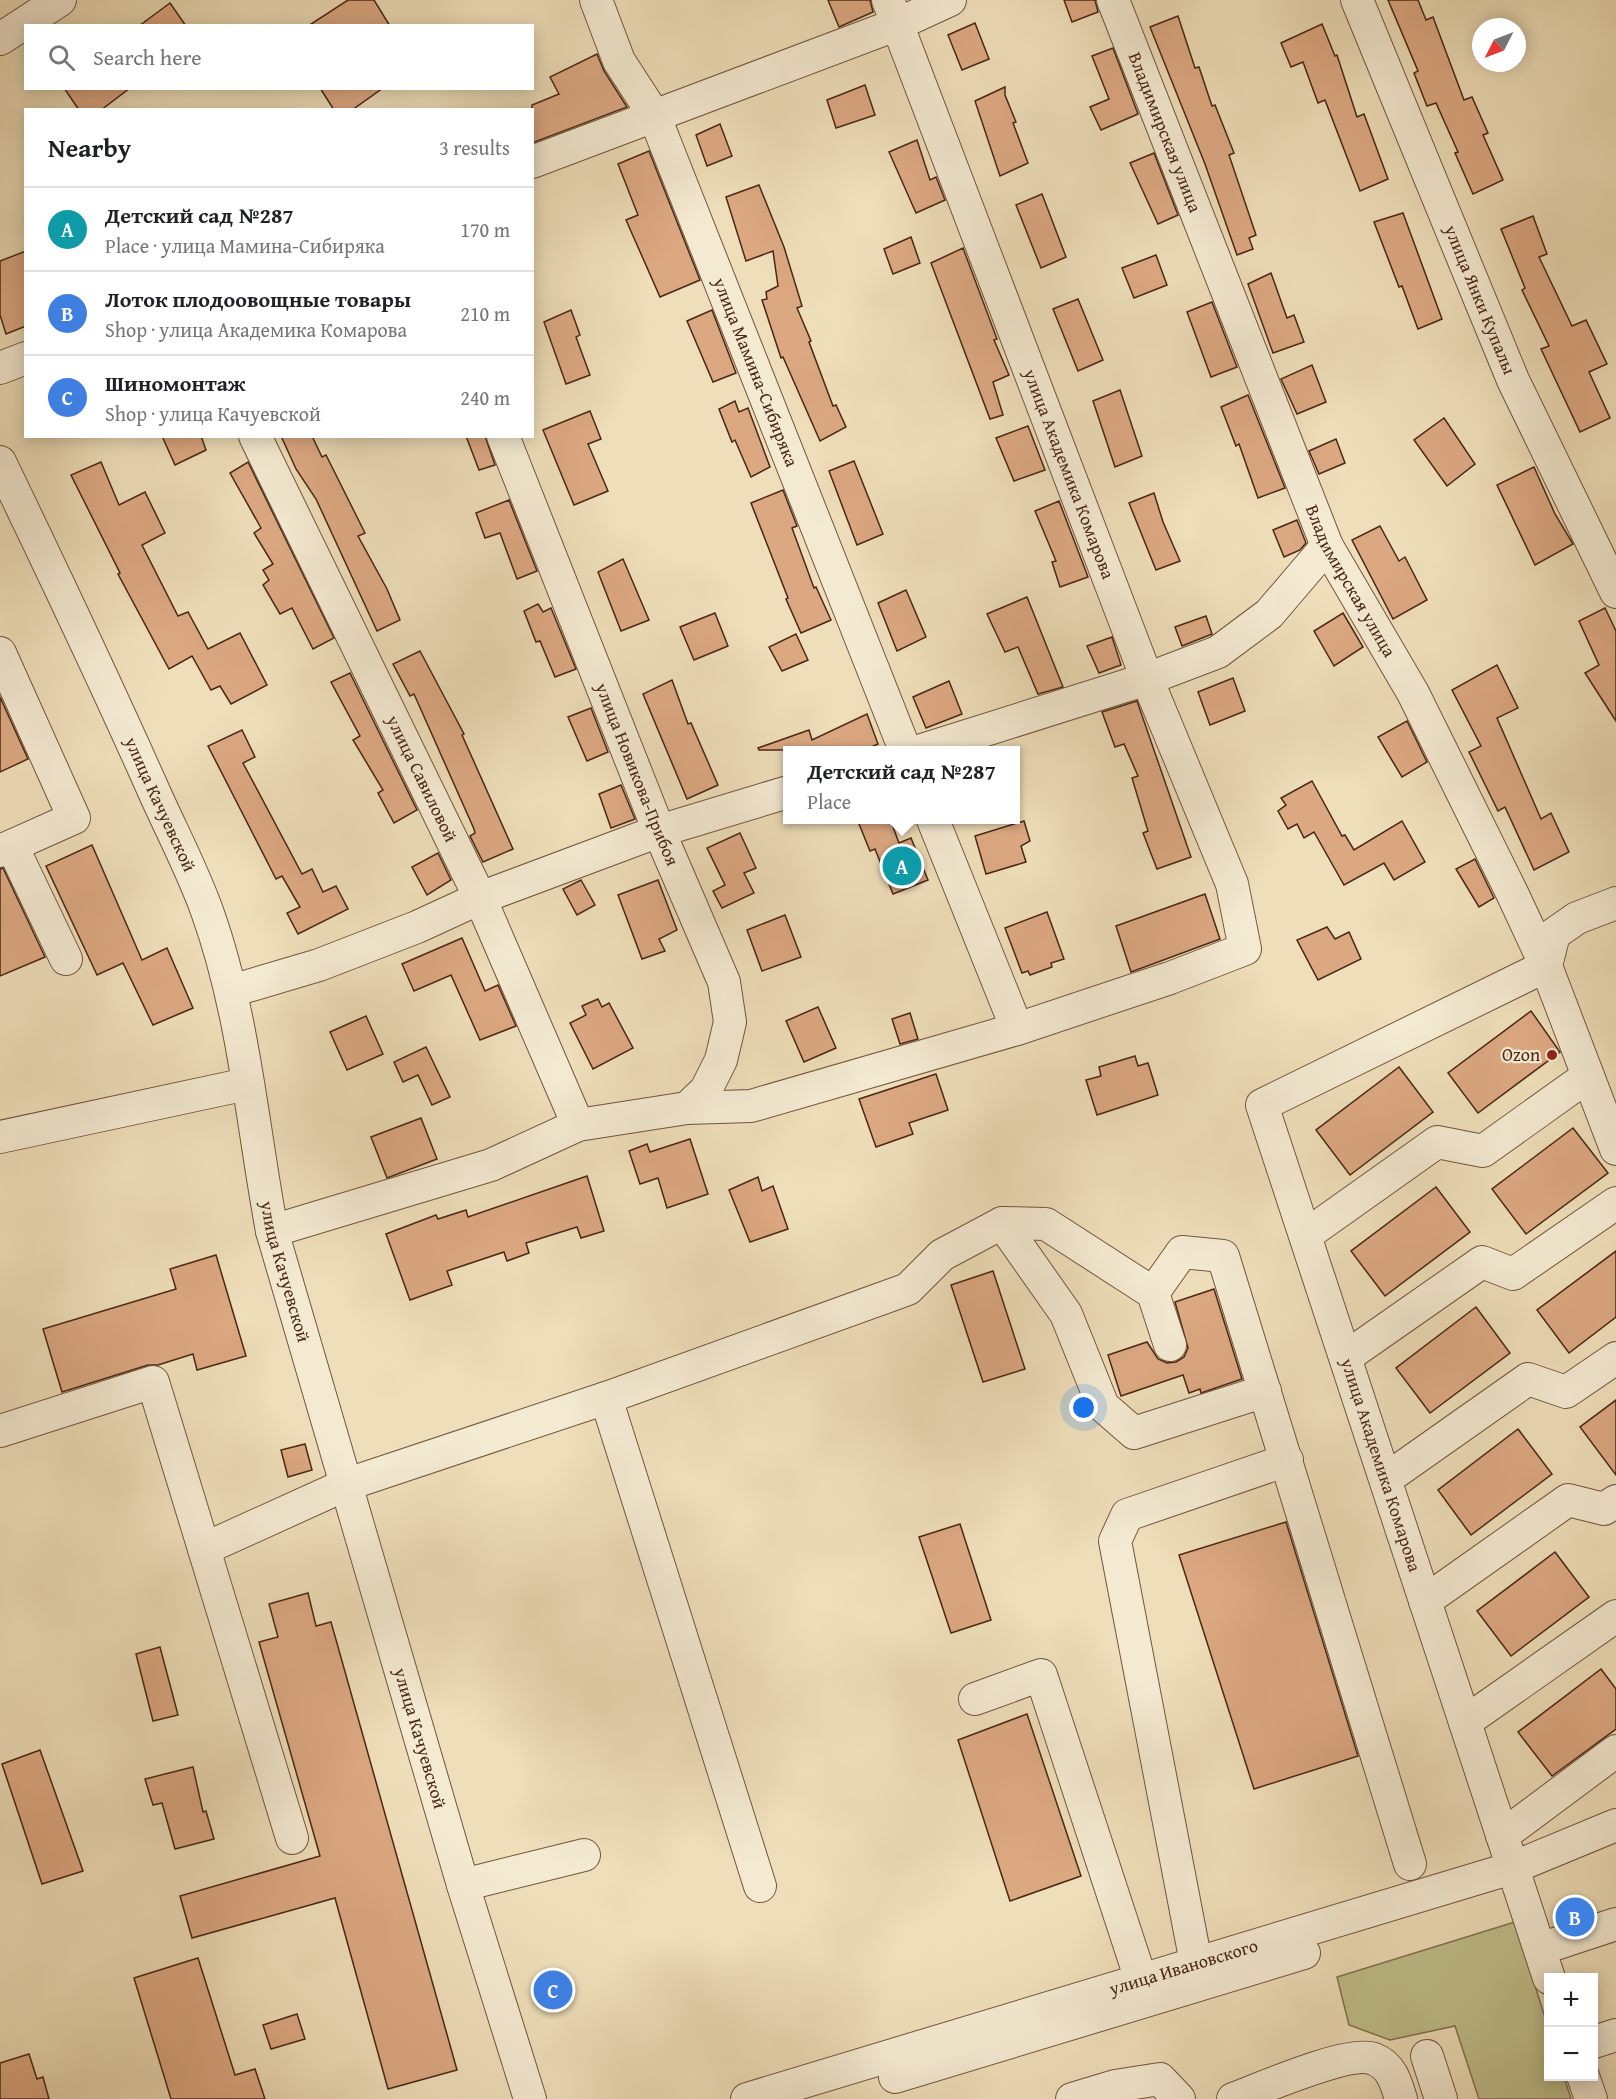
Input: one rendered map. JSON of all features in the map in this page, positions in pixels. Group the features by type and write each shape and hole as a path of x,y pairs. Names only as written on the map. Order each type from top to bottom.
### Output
{"street":[{"path":"0,39 60,0"},
{"name":"улица Мамина-Сибиряка","path":"596,0 619,61 654,115 903,746"},
{"path":"534,161 654,115 893,12 950,0"},
{"name":"Владимирская улица","path":"1113,0 1327,546 1413,693 1546,966 1616,1149"},
{"name":"улица Янки Купалы","path":"1357,0 1513,380 1616,592"},
{"name":"улица Академика Комарова","path":"893,12 1148,679 1232,884 1245,949 1170,978 1017,1029"},
{"path":"0,368 24,358"},
{"name":"улица Савиловой","path":"256,438 480,898 578,1125"},
{"name":"улица Новикова-Прибоя","path":"504,438 659,831 724,982 730,1022 721,1060 706,1090 687,1107"},
{"name":"улица Качуевской","path":"0,462 106,683 207,910 231,991 272,1231 463,1885 530,2099"},
{"path":"935,746 1148,679 1218,652 1269,614 1327,546"},
{"path":"0,653 74,818 6,848 66,959"},
{"path":"231,991 319,965 417,927 480,898 659,831 783,794"},
{"path":"272,1231 491,1165 578,1125 687,1107 751,1106 1017,1029 935,824"},
{"path":"1546,966 1554,934 1577,918 1616,903"},
{"name":"улица Академика Комарова","path":"1540,1950 1262,1105 1546,966"},
{"path":"1306,1235 1437,1142 1483,1151 1588,1076"},
{"path":"0,1137 247,1084"},
{"path":"1346,1357 1482,1262 1514,1274 1616,1203"},
{"path":"1002,1223 1066,1314 1103,1406 1134,1433 1265,1391"},
{"path":"204,1549 345,1485 606,1398 908,1289 942,1255 1002,1223 1046,1224 1153,1293 1170,1345"},
{"path":"1153,1293 1182,1252 1223,1256 1410,1864"},
{"path":"1386,1479 1528,1379 1566,1392 1616,1358"},
{"path":"0,1431 153,1382 292,1838"},
{"path":"606,1398 760,1886"},
{"path":"1196,1963 1115,1541 1127,1515 1287,1460"},
{"path":"1425,1601 1568,1500 1604,1509 1616,1501"},
{"path":"1465,1722 1616,1616"},
{"path":"975,1699 1041,1675 1141,1980"},
{"path":"1500,1831 1616,1751"},
{"name":"улица Ивановского","path":"747,2099 1196,1963 1515,1876 1616,1826"},
{"name":"улица Ивановского","path":"821,2099 1212,1983 1515,1876 1616,1844"},
{"path":"463,1885 584,1855"},
{"path":"1540,1950 1616,1924"},
{"path":"1598,2040 1616,2035"},
{"path":"1427,2056 1441,2099"},
{"path":"1233,2099 1344,2058 1373,2058 1392,2073 1401,2099"},
{"path":"1072,2099 1119,2092 1160,2079 1179,2099"},
{"path":"1585,2081 1591,2099"}],"green space":[{"path":"1515,1922 1544,2014 1544,2081 1565,2081 1571,2099 1479,2099 1455,2026 1390,2040 1349,2025 1337,1977"}],"building":[{"path":"348,0 374,0 389,24 311,24"},
{"path":"828,0 870,0 873,12 839,27"},
{"path":"1064,0 1095,0 1098,12 1072,22"},
{"path":"1388,0 1418,0 1426,20 1433,17 1464,100 1472,97 1488,133 1483,135 1503,180 1473,194 1455,153 1458,152 1436,103 1427,106 1414,73 1418,71"},
{"path":"170,3 185,24 142,24"},
{"path":"1178,16 1195,68 1199,67 1212,106 1215,105 1234,153 1229,155 1256,235 1249,238 1253,249 1237,255 1205,164 1150,27"},
{"path":"975,23 989,59 962,70 948,35"},
{"path":"1322,24 1335,56 1337,55 1357,117 1364,114 1388,179 1360,191 1325,100 1318,103 1303,62 1291,67 1281,43"},
{"path":"1113,48 1138,114 1101,130 1090,107 1109,99 1092,56"},
{"path":"597,54 604,71 627,107 534,142 534,108 532,105 559,94 550,77"},
{"path":"865,85 875,115 836,128 827,100"},
{"path":"1005,87 1005,95 1016,122 1013,123 1028,163 1000,176 975,101"},
{"path":"65,90 127,90 104,108 78,108"},
{"path":"321,90 380,90 355,108 333,108"},
{"path":"720,124 732,156 707,166 696,135"},
{"path":"917,140 930,180 936,177 945,200 916,213 889,152"},
{"path":"649,151 700,280 660,297 626,220 638,215 618,164"},
{"path":"1154,153 1178,215 1158,224 1130,163"},
{"path":"759,185 784,247 802,306 797,308 811,341 809,342 833,406 836,405 846,427 820,441 783,357 781,358 762,300 767,299 766,292 778,286 773,251 746,261 726,197"},
{"path":"1042,194 1066,257 1041,268 1016,205"},
{"path":"1403,213 1442,319 1418,329 1374,222"},
{"path":"1533,216 1547,254 1539,257 1572,326 1586,320 1607,364 1589,372 1610,418 1580,432 1541,349 1549,346 1522,290 1525,288 1501,229"},
{"path":"911,237 920,263 893,274 884,249"},
{"path":"963,248 997,339 994,340 1009,375 993,382 1003,415 990,419 931,263"},
{"path":"24,252 24,327 6,334 0,315 0,261"},
{"path":"1156,255 1167,285 1134,298 1122,268"},
{"path":"1271,273 1287,318 1294,315 1304,342 1273,353 1248,284"},
{"path":"1078,299 1103,360 1078,371 1053,309"},
{"path":"1212,302 1237,367 1211,377 1187,312"},
{"path":"571,310 580,335 576,337 590,375 566,384 544,322"},
{"path":"712,310 736,373 713,382 687,321"},
{"path":"1312,365 1326,402 1297,414 1281,379"},
{"path":"1120,390 1142,456 1115,467 1093,401"},
{"path":"1248,395 1285,488 1258,498 1239,444 1236,446 1221,407"},
{"path":"735,401 739,412 748,408 770,467 751,477 735,440 732,442 719,409"},
{"path":"590,411 601,439 588,444 608,491 574,505 543,430"},
{"path":"1444,418 1475,464 1447,486 1414,440"},
{"path":"1028,426 1045,470 1014,481 996,438"},
{"path":"163,438 202,438 206,450 175,465"},
{"path":"282,438 313,438 322,457 326,455 365,533 358,536 387,589 400,620 377,631 316,499 296,469"},
{"path":"467,438 486,438 495,465 479,470"},
{"path":"1336,439 1345,463 1319,474 1309,451"},
{"path":"854,461 883,534 857,545 829,471"},
{"path":"101,462 119,505 145,492 165,533 142,545 178,616 188,612 208,649 240,633 267,685 231,704 220,686 211,690 192,656 169,669 118,574 120,573 71,475"},
{"path":"248,462 334,638 313,649 292,608 280,614 263,585 269,580 263,570 273,564 254,533 261,528 230,473"},
{"path":"1534,467 1555,514 1573,544 1535,565 1497,485"},
{"path":"783,490 797,526 792,528 814,588 816,587 831,620 801,633 751,503"},
{"path":"1154,493 1163,522 1180,561 1156,570 1129,503"},
{"path":"509,500 537,571 517,579 500,533 485,538 476,513"},
{"path":"1059,501 1088,577 1060,587 1052,562 1056,561 1035,511"},
{"path":"1297,520 1306,543 1300,550 1284,557 1273,530"},
{"path":"1380,526 1399,561 1405,557 1427,600 1393,619 1352,540"},
{"path":"623,559 649,620 621,631 598,572"},
{"path":"906,590 926,637 897,651 878,603"},
{"path":"1027,597 1063,687 1038,694 1018,647 1005,652 987,614"},
{"path":"538,604 543,612 551,608 576,669 555,677 540,641 536,642 524,611"},
{"path":"1605,608 1616,631 1616,721 1585,673 1599,665 1579,621"},
{"path":"715,613 728,646 694,660 680,627"},
{"path":"1343,613 1363,647 1334,666 1314,631"},
{"path":"1206,616 1212,634 1182,646 1175,627"},
{"path":"796,634 808,660 782,671 769,647"},
{"path":"1112,637 1121,665 1099,673 1087,646"},
{"path":"420,651 464,734 462,735 513,849 483,862 470,836 475,833 474,829 414,694 410,696 393,664"},
{"path":"1497,665 1518,708 1497,718 1541,819 1551,813 1569,852 1534,870 1505,807 1498,811 1469,752 1481,746 1452,690"},
{"path":"350,673 417,810 394,823 378,793 383,790 353,740 360,736 331,682"},
{"path":"1233,678 1245,711 1210,725 1198,692"},
{"path":"672,680 688,724 691,723 718,785 687,799 643,694"},
{"path":"949,681 962,714 926,728 913,697"},
{"path":"0,697 28,759 0,772"},
{"path":"1137,701 1191,857 1157,869 1143,833 1148,831 1132,778 1138,776 1124,744 1115,747 1102,712"},
{"path":"591,708 608,752 587,761 568,717"},
{"path":"867,714 878,744 873,746 783,746 783,750 759,750 758,748 809,730 812,740"},
{"path":"1407,721 1427,762 1402,777 1378,737"},
{"path":"242,730 255,757 243,763 302,874 312,869 323,892 336,886 348,909 298,934 287,913 300,907 282,876 276,879 208,746"},
{"path":"1312,781 1342,836 1345,835 1354,850 1402,821 1425,862 1394,880 1384,863 1344,885 1314,832 1304,838 1297,824 1288,829 1278,811 1286,805 1281,798"},
{"path":"621,785 635,819 611,828 599,794"},
{"path":"1024,821 1030,841 1021,846 1026,862 986,874 975,836"},
{"path":"859,824 892,824 899,843 911,838 928,880 893,894 875,849 870,851"},
{"path":"740,833 756,868 744,873 754,893 722,908 713,891 725,885 707,848"},
{"path":"92,845 142,960 167,948 193,1008 153,1025 123,963 97,975 46,866"},
{"path":"438,853 451,880 427,895 412,867"},
{"path":"1475,859 1494,898 1479,907 1456,869"},
{"path":"3,868 45,957 0,976 0,869"},
{"path":"581,880 595,905 577,915 563,889"},
{"path":"658,880 677,930 659,939 665,951 642,959 618,895"},
{"path":"1205,894 1220,939 1131,972 1116,926"},
{"path":"1047,912 1064,959 1051,963 1052,967 1030,975 1028,971 1022,973 1005,928"},
{"path":"785,915 801,957 762,971 747,930"},
{"path":"1327,927 1335,939 1349,932 1361,959 1318,980 1297,940"},
{"path":"462,938 485,991 498,985 516,1026 480,1040 451,975 414,991 402,964"},
{"path":"598,999 602,1007 609,1003 633,1048 593,1069 570,1023 586,1015 582,1006"},
{"path":"818,1007 836,1048 804,1062 786,1021"},
{"path":"1531,1011 1560,1052 1478,1113 1448,1073"},
{"path":"910,1013 918,1039 900,1044 892,1019"},
{"path":"366,1016 383,1054 347,1070 330,1032"},
{"path":"426,1047 450,1097 432,1105 418,1075 403,1082 394,1062"},
{"path":"1135,1056 1138,1066 1148,1063 1158,1095 1097,1115 1086,1080 1101,1076 1099,1067"},
{"path":"1399,1067 1433,1112 1350,1175 1316,1130"},
{"path":"936,1074 948,1110 909,1123 913,1134 876,1147 859,1099"},
{"path":"421,1118 437,1159 387,1178 371,1137"},
{"path":"1573,1128 1608,1173 1526,1234 1492,1189"},
{"path":"690,1139 708,1194 667,1208 658,1178 640,1184 629,1151 647,1144 650,1152"},
{"path":"587,1176 604,1231 581,1238 577,1227 526,1243 529,1253 507,1261 504,1252 447,1271 452,1285 410,1300 386,1234 436,1215 438,1219 466,1210 468,1217"},
{"path":"758,1177 762,1191 773,1186 788,1229 750,1242 729,1190"},
{"path":"1436,1187 1470,1232 1385,1296 1351,1251"},
{"path":"1616,1251 1616,1317 1569,1353 1537,1310"},
{"path":"216,1255 246,1356 197,1370 193,1354 158,1365 148,1365 62,1392 43,1329 176,1289 170,1269"},
{"path":"993,1271 1025,1369 983,1382 951,1285"},
{"path":"1214,1289 1242,1379 1201,1393 1200,1389 1189,1393 1183,1375 1121,1396 1108,1355 1147,1342 1158,1359 1167,1363 1176,1362 1184,1357 1188,1348 1175,1302"},
{"path":"1476,1307 1510,1353 1430,1413 1396,1368"},
{"path":"1616,1400 1616,1475 1580,1427"},
{"path":"1518,1429 1552,1474 1471,1535 1438,1490"},
{"path":"305,1444 312,1470 288,1477 281,1450"},
{"path":"1286,1522 1358,1756 1254,1789 1179,1555"},
{"path":"960,1524 991,1620 951,1633 919,1537"},
{"path":"1555,1552 1589,1597 1511,1656 1477,1611"},
{"path":"308,1593 316,1626 331,1622 457,2070 388,2089 335,1898 192,1938 180,1896 320,1856 259,1642 278,1637 269,1604"},
{"path":"160,1647 178,1715 153,1721 136,1654"},
{"path":"1601,1669 1616,1689 1616,1729 1552,1776 1518,1732"},
{"path":"1027,1714 1081,1876 1010,1901 958,1740"},
{"path":"40,1750 83,1871 42,1884 2,1764"},
{"path":"193,1767 203,1812 206,1811 214,1839 175,1849 162,1803 153,1805 145,1779"},
{"path":"198,1958 235,2075 255,2069 265,2099 171,2099 134,1978"},
{"path":"297,2014 305,2039 271,2049 263,2025"},
{"path":"29,2054 37,2079 43,2077 49,2099 0,2099 0,2063"}],"place":[{"name":"Детский сад №287","path":"902,866"},
{"name":"Ozon","path":"1552,1055"},
{"name":"Лоток плодоовощные товары","path":"1575,1917"},
{"name":"Шиномонтаж","path":"553,1990"}]}
